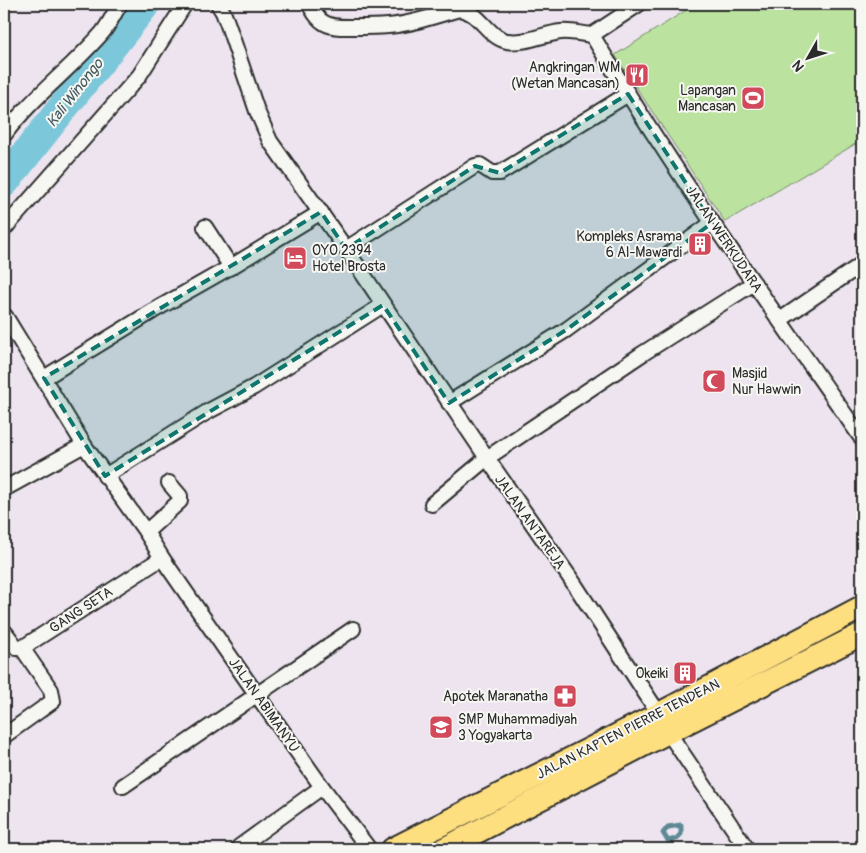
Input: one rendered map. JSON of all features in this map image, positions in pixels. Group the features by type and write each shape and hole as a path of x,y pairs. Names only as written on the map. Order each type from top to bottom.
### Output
{"main road":[{"name":"JALAN KAPTEN PIERRE TENDEAN","path":"444,849 862,607"},
{"name":"JALAN KAPTEN PIERRE TENDEAN","path":"393,849 664,723 862,634"}],"street":[{"path":"4,135 32,102 103,32 120,4"},
{"path":"4,229 133,84 185,4"},
{"name":"JALAN ANTAREJA","path":"218,4 228,25 257,111 270,141 321,212 571,580 747,849"},
{"path":"310,4 314,13 324,24 346,27 410,23 459,9 471,13 496,36 506,41 520,41 562,32 592,35 640,4"},
{"name":"JALAN WERKUDARA","path":"592,35 712,223 862,440"},
{"path":"346,249 474,166 480,165 492,173 500,173 628,94"},
{"path":"44,378 321,212"},
{"path":"449,403 566,330 712,223"},
{"path":"205,227 231,267"},
{"path":"780,320 862,264"},
{"path":"432,504 487,458 642,354 754,283"},
{"path":"106,476 207,412 254,387 383,305"},
{"name":"JALAN ABIMANYU","path":"5,316 84,444 257,695 369,849"},
{"path":"4,489 84,444"},
{"path":"146,532 180,501 180,496 169,482"},
{"name":"GANG SETA","path":"22,648 162,558"},
{"path":"123,786 352,629"},
{"path":"4,631 16,647 22,648 51,690 53,701 4,736"},
{"path":"239,847 322,786"}],"highlighted area":[{"path":"628,94 712,223 566,330 449,403 383,305 105,476 44,378 321,212 346,249 475,166 500,173"}],"green space":[{"name":"Lapangan Mancasan","path":"696,4 862,4 862,140 725,222 615,55"}],"waterway":[{"name":"Kali Winongo","path":"4,182 145,4"},
{"path":"681,825 681,834 676,839 668,841 663,833 668,827 681,825"}],"place":[{"name":"Angkringan WM (Wetan Mancasan)","path":"637,75"},
{"name":"Lapangan Mancasan","path":"753,98"},
{"name":"Kompleks Asrama 6 Al-Mawardi","path":"700,244"},
{"name":"OYO 2394 Hotel Brosta","path":"295,258"},
{"name":"Masjid Nur Hawwin","path":"714,381"},
{"name":"Okeiki","path":"685,673"},
{"name":"Apotek Maranatha","path":"565,696"},
{"name":"SMP Muhammadiyah 3 Yogyakarta","path":"441,727"}]}
